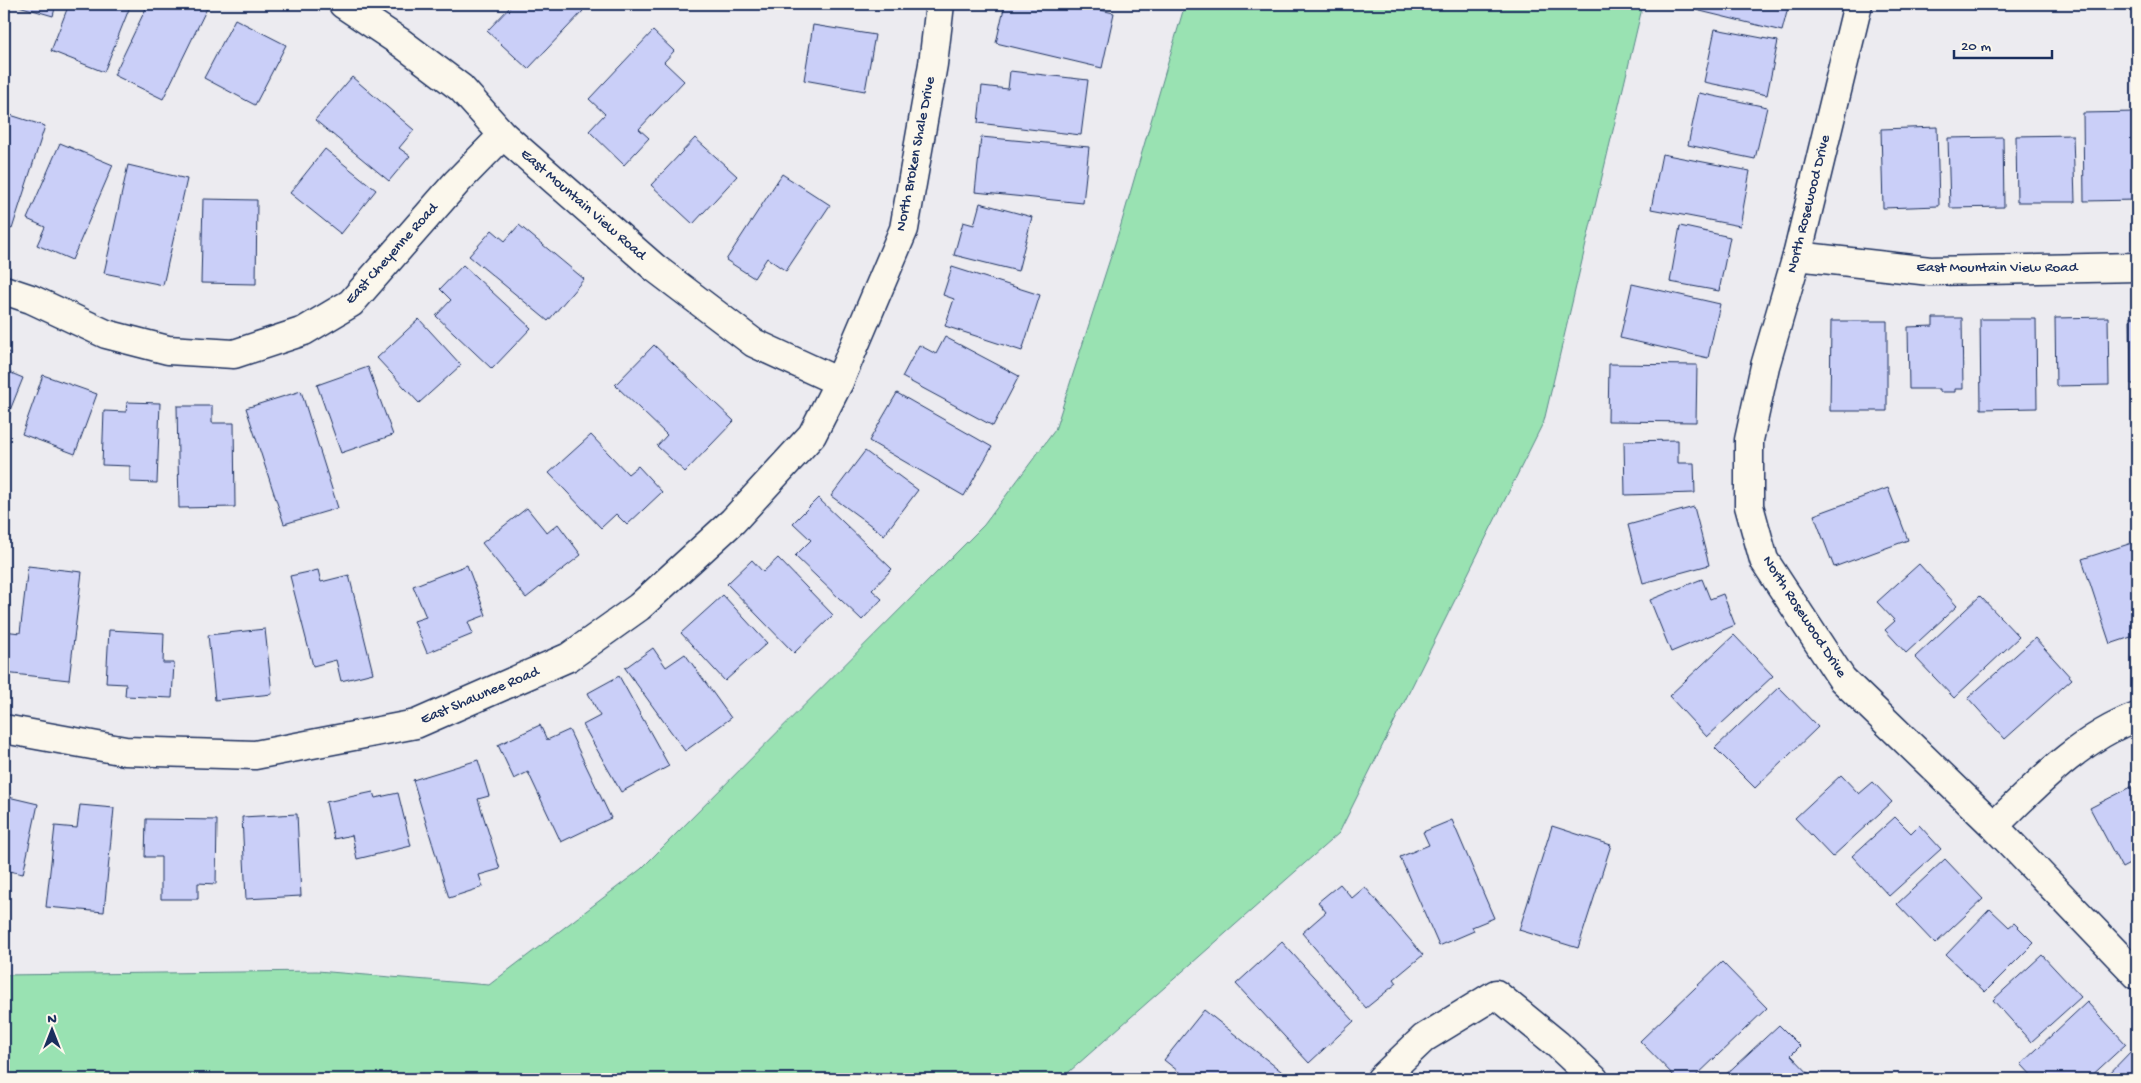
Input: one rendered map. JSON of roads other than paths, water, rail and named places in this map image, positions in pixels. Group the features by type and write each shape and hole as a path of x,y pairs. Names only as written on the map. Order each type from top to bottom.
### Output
{"street":[{"name":"East Mountain View Road","path":"343,4 400,42 461,88 503,134 655,268 754,342 839,382"},
{"name":"North Broken Shale Drive","path":"839,382 904,229 933,64 940,4"},
{"name":"North Rosewood Drive","path":"1858,4 1798,256 1765,366 1749,440 1750,506 1764,560 1842,679 1994,826 2137,975"},
{"name":"East Cheyenne Road","path":"4,290 31,299 106,334 168,350 234,354 304,331 351,303 457,182 503,134"},
{"name":"East Mountain View Road","path":"1798,256 1930,271 2137,267"},
{"name":"East Shawnee Road","path":"4,729 125,752 255,755 416,724 568,658 639,607 734,521 812,435 839,382"},
{"path":"1994,826 2057,766 2119,724 2137,717"},
{"path":"1381,1079 1424,1038 1496,994 1557,1044 1594,1079"}]}
